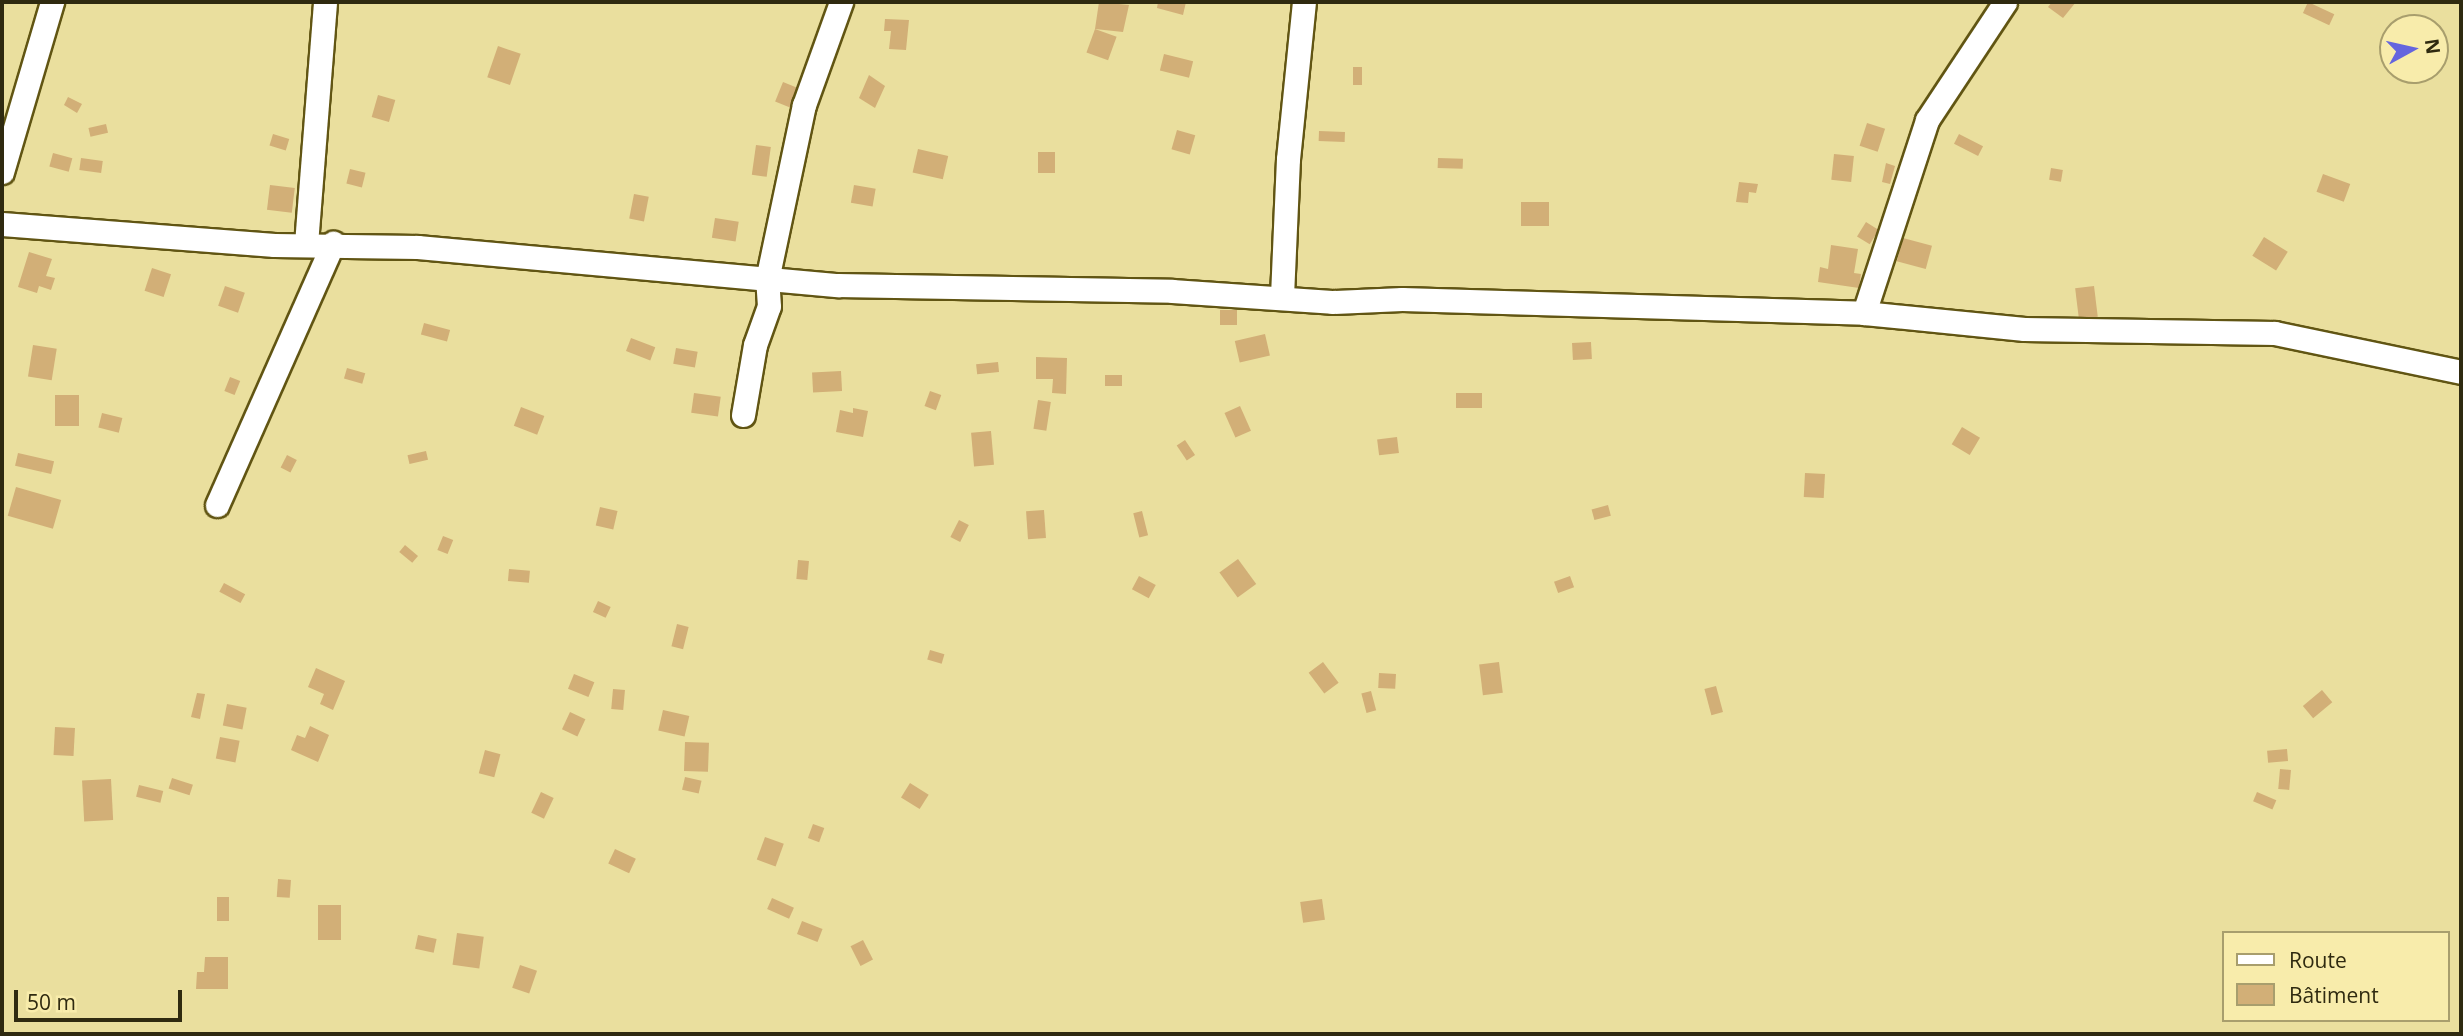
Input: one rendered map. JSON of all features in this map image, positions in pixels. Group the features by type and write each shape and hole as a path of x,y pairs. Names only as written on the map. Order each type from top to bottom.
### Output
{"street":[{"path":"2,172 52,2"},
{"path":"306,244 325,2"},
{"path":"743,415 755,345 769,306 767,280 804,105 841,2"},
{"path":"1282,296 1288,159 1304,2"},
{"path":"1864,313 1927,120 2005,2"},
{"path":"2,224 306,244 418,247 767,280 1282,296 1332,302 1462,300 1864,313 2024,329 2275,333 2461,372"},
{"path":"216,505 332,243"}],"building":[{"path":"1099,2 1129,5 1123,32 1095,29"},
{"path":"1158,2 1186,2 1183,15 1157,8"},
{"path":"2052,2 2076,2 2063,18 2048,7"},
{"path":"2308,2 2334,14 2329,25 2303,13"},
{"path":"885,19 909,20 906,50 889,49 891,31 884,31"},
{"path":"1095,29 1117,37 1108,60 1086,52"},
{"path":"498,46 521,54 510,85 487,77"},
{"path":"1164,54 1193,61 1189,78 1160,70"},
{"path":"1353,67 1362,67 1362,85 1353,85"},
{"path":"869,75 885,86 875,108 859,98"},
{"path":"783,82 800,89 792,108 775,101"},
{"path":"378,95 395,100 389,122 372,117"},
{"path":"68,97 82,104 77,113 64,105"},
{"path":"1867,123 1885,129 1878,152 1860,146"},
{"path":"106,124 108,133 90,137 88,128"},
{"path":"1177,130 1195,135 1190,154 1171,149"},
{"path":"1319,131 1345,132 1345,142 1319,141"},
{"path":"273,134 289,139 286,150 269,145"},
{"path":"1959,134 1983,146 1978,156 1954,144"},
{"path":"756,145 771,147 767,177 752,175"},
{"path":"918,149 948,156 943,179 913,172"},
{"path":"1038,152 1055,152 1055,173 1038,173"},
{"path":"53,153 72,158 69,172 49,167"},
{"path":"1834,154 1854,156 1851,182 1831,180"},
{"path":"81,158 103,161 101,173 79,170"},
{"path":"1438,158 1463,159 1463,169 1438,168"},
{"path":"1886,163 1895,166 1890,184 1882,182"},
{"path":"2051,168 2063,170 2061,182 2049,180"},
{"path":"350,169 366,173 362,187 346,184"},
{"path":"2323,174 2350,184 2344,202 2317,192"},
{"path":"1739,182 1758,184 1756,193 1749,192 1748,203 1736,202"},
{"path":"270,185 295,188 292,213 267,210"},
{"path":"854,185 876,189 873,207 851,203"},
{"path":"634,194 649,197 644,221 629,219"},
{"path":"1521,202 1549,202 1549,226 1521,226"},
{"path":"715,218 739,222 736,242 712,238"},
{"path":"1866,222 1879,230 1870,244 1857,236"},
{"path":"2264,237 2288,252 2276,270 2252,256"},
{"path":"1903,238 1932,246 1926,269 1897,261"},
{"path":"1831,245 1858,249 1854,273 1861,274 1859,288 1818,282 1820,267 1828,269"},
{"path":"29,252 52,259 46,276 55,278 51,290 39,286 37,293 18,287"},
{"path":"152,268 171,274 164,297 145,291"},
{"path":"225,286 245,293 238,313 218,306"},
{"path":"2094,286 2098,317 2079,319 2075,288"},
{"path":"1220,310 1237,310 1237,325 1220,325"},
{"path":"424,323 450,330 447,342 421,335"},
{"path":"1265,334 1270,355 1240,362 1235,341"},
{"path":"631,338 655,347 650,360 626,351"},
{"path":"1591,342 1592,359 1573,360 1572,343"},
{"path":"33,345 57,349 52,380 28,377"},
{"path":"676,348 698,352 695,368 673,364"},
{"path":"1036,357 1067,358 1066,394 1052,393 1053,379 1036,379"},
{"path":"998,362 999,372 977,374 976,364"},
{"path":"347,368 365,373 362,384 344,379"},
{"path":"841,371 842,391 813,392 812,373"},
{"path":"1105,375 1122,375 1122,386 1105,386"},
{"path":"230,377 240,381 235,395 224,391"},
{"path":"930,391 941,395 936,410 925,406"},
{"path":"694,393 721,397 718,417 691,413"},
{"path":"1456,393 1482,393 1482,408 1456,408"},
{"path":"55,395 79,395 79,426 55,426"},
{"path":"1038,400 1051,402 1046,431 1033,429"},
{"path":"1240,406 1251,431 1235,438 1224,413"},
{"path":"521,407 544,416 537,435 514,426"},
{"path":"853,408 868,411 863,437 836,432 840,410 853,413"},
{"path":"102,413 122,418 119,433 98,428"},
{"path":"1962,427 1980,438 1970,455 1952,444"},
{"path":"991,431 994,465 974,467 971,433"},
{"path":"1397,437 1399,453 1379,455 1377,439"},
{"path":"1185,440 1195,455 1187,461 1177,446"},
{"path":"426,451 428,460 410,464 407,455"},
{"path":"18,453 54,461 51,474 15,466"},
{"path":"287,455 297,460 290,472 281,467"},
{"path":"1805,473 1825,474 1824,498 1804,497"},
{"path":"16,487 61,500 53,529 8,516"},
{"path":"1608,505 1611,516 1594,520 1592,509"},
{"path":"600,507 618,511 613,530 596,526"},
{"path":"1044,510 1046,538 1028,539 1026,511"},
{"path":"1142,511 1148,535 1139,537 1133,513"},
{"path":"959,520 969,525 960,542 950,537"},
{"path":"443,536 453,540 448,554 437,550"},
{"path":"405,545 418,556 412,563 399,552"},
{"path":"1238,559 1256,584 1238,598 1219,573"},
{"path":"798,560 809,561 807,580 796,579"},
{"path":"509,569 530,571 529,583 508,581"},
{"path":"1139,576 1156,585 1149,598 1132,589"},
{"path":"1570,576 1574,587 1558,593 1554,582"},
{"path":"224,583 245,594 240,603 219,592"},
{"path":"598,601 611,607 606,618 593,612"},
{"path":"677,624 689,627 683,649 671,646"},
{"path":"930,650 944,654 942,664 927,660"},
{"path":"1323,662 1339,683 1324,694 1309,673"},
{"path":"1499,662 1503,693 1483,695 1479,664"},
{"path":"316,668 345,681 333,710 320,704 324,694 308,687"},
{"path":"1379,673 1396,674 1395,689 1378,688"},
{"path":"574,674 594,682 588,697 568,689"},
{"path":"1716,686 1723,712 1711,715 1704,689"},
{"path":"613,689 625,690 623,710 611,709"},
{"path":"2322,690 2332,702 2313,718 2303,706"},
{"path":"1371,691 1376,710 1367,713 1361,694"},
{"path":"197,693 205,694 200,719 191,717"},
{"path":"227,704 247,708 242,729 223,726"},
{"path":"663,710 689,716 685,737 658,730"},
{"path":"570,712 585,719 577,736 562,729"},
{"path":"310,726 329,735 318,762 291,750 297,735 305,738"},
{"path":"55,727 75,728 74,756 54,755"},
{"path":"220,737 240,741 235,762 216,759"},
{"path":"685,742 709,743 708,772 684,771"},
{"path":"2287,749 2288,761 2268,763 2267,751"},
{"path":"485,750 500,754 494,777 479,773"},
{"path":"2280,769 2291,770 2289,790 2278,789"},
{"path":"685,777 702,781 699,793 682,790"},
{"path":"172,778 193,785 190,795 169,788"},
{"path":"111,779 113,820 84,821 82,781"},
{"path":"910,783 929,795 920,809 901,797"},
{"path":"139,785 163,791 160,803 136,797"},
{"path":"541,792 554,798 544,819 531,813"},
{"path":"2257,792 2276,800 2272,809 2253,801"},
{"path":"813,824 824,828 819,842 808,838"},
{"path":"765,837 784,844 776,866 757,860"},
{"path":"615,849 636,859 629,873 608,864"},
{"path":"278,879 291,880 290,898 277,897"},
{"path":"217,897 229,897 229,921 217,921"},
{"path":"772,898 794,908 789,919 767,909"},
{"path":"1322,899 1325,920 1303,923 1300,902"},
{"path":"318,905 341,905 341,940 318,940"},
{"path":"802,921 823,929 818,942 797,934"},
{"path":"457,933 484,937 479,968 453,965"},
{"path":"418,935 437,939 434,953 415,949"},
{"path":"863,940 873,960 861,966 851,946"},
{"path":"205,957 228,957 228,989 196,989 197,972 204,972"},
{"path":"520,965 537,971 529,994 512,988"}]}
